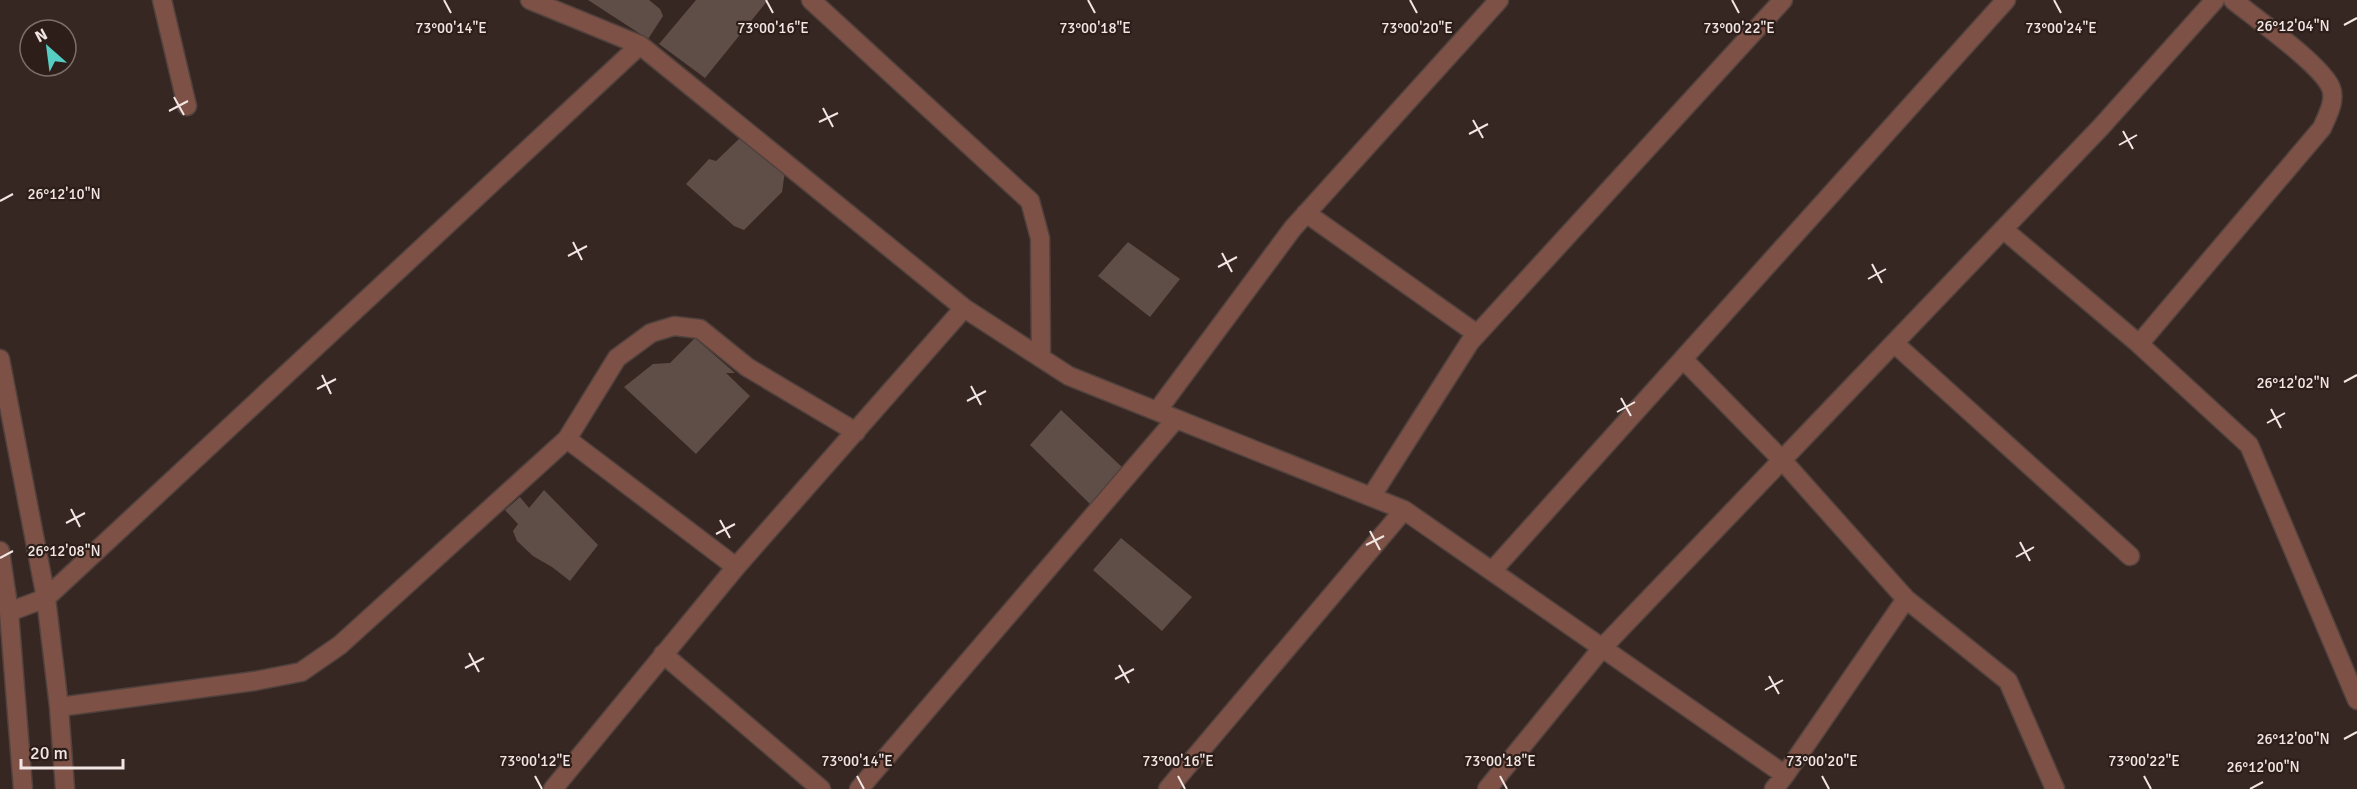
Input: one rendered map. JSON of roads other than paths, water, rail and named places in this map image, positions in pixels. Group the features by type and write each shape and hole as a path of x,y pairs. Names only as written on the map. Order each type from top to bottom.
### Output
{"street":[{"path":"162,0 188,106"},
{"path":"530,0 640,45 964,308 1069,376 1404,510 1602,648 1779,782 1906,599"},
{"path":"811,0 1029,201 1040,238 1041,358"},
{"path":"1157,411 1306,213 1499,0"},
{"path":"1371,497 1477,334 1783,0"},
{"path":"1492,571 2006,0"},
{"path":"1487,789 1602,648 2100,128 2215,0"},
{"path":"2139,344 2322,128 2331,106 2332,89 2321,71 2240,2"},
{"path":"9,612 46,598 640,45"},
{"path":"1306,213 1477,334"},
{"path":"2003,229 2139,344 2249,445 2357,700"},
{"path":"553,789 736,567 964,308"},
{"path":"59,707 255,681 301,672 340,645 567,439 617,358 651,333 674,326 700,329 747,367 856,432"},
{"path":"1894,343 2130,556"},
{"path":"0,359 46,598 59,707 65,789"},
{"path":"1683,359 1782,460 1906,599 2008,681 2055,789"},
{"path":"859,789 1176,419"},
{"path":"567,439 736,567"},
{"path":"1168,789 1404,510"},
{"path":"0,551 9,612 23,789"},
{"path":"663,654 821,789"}]}
